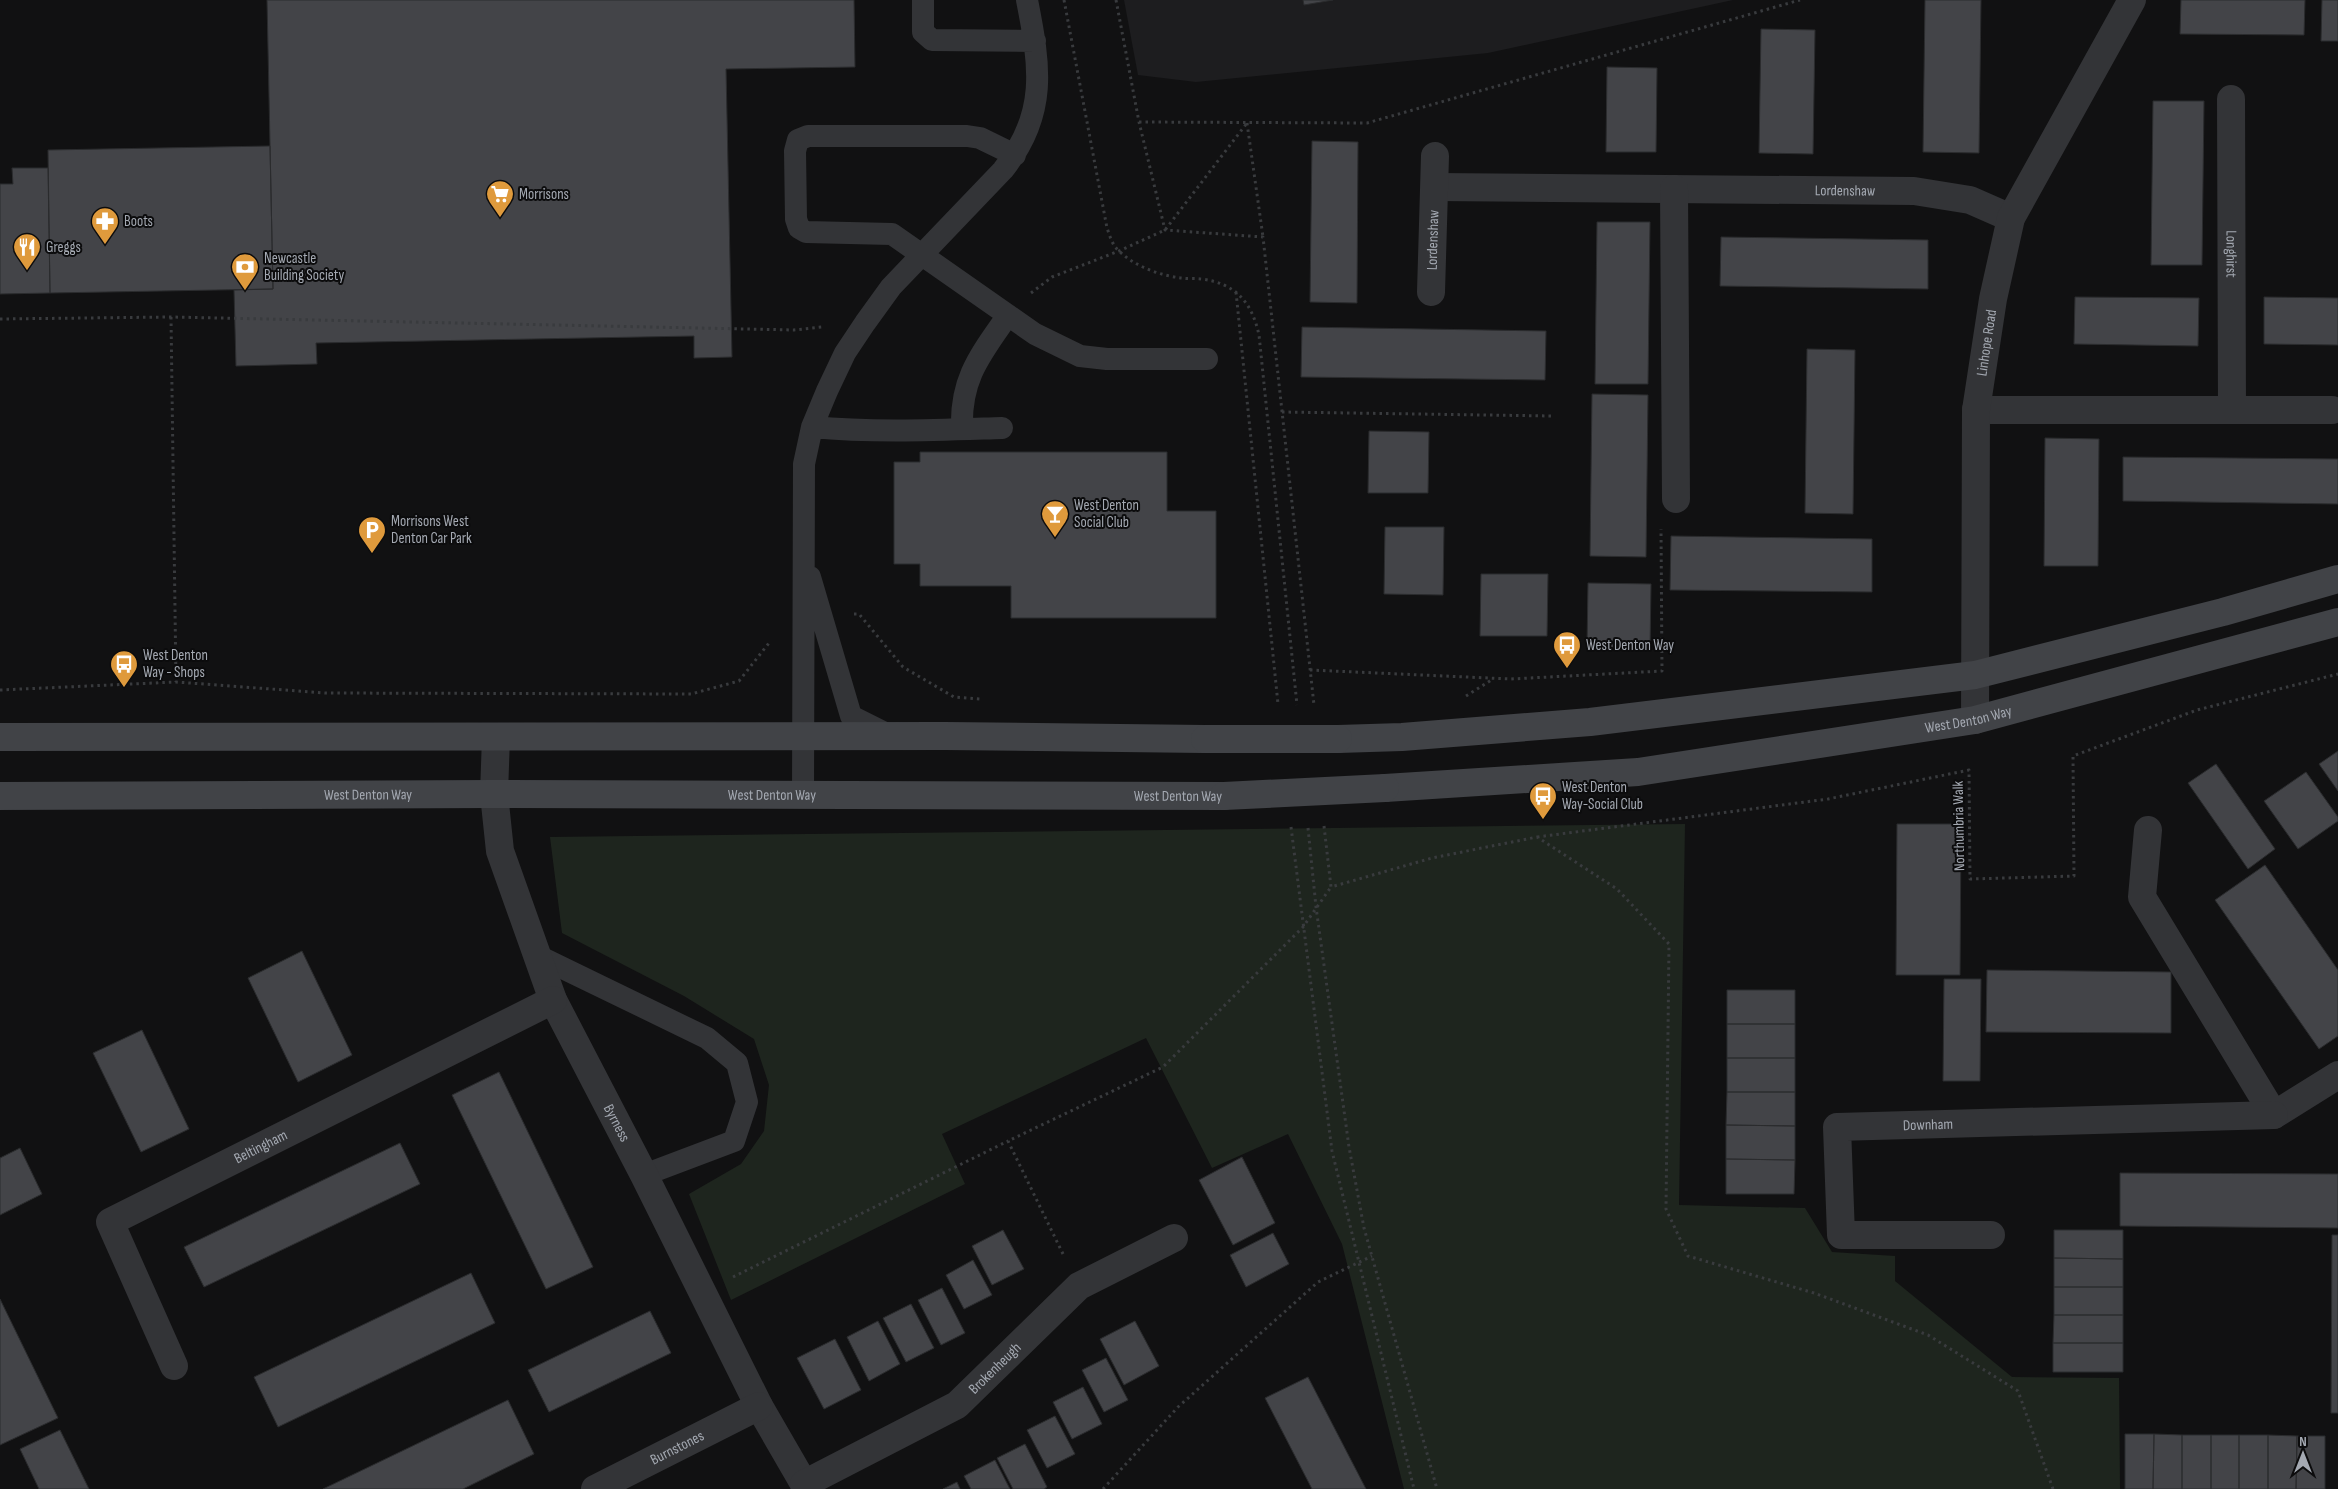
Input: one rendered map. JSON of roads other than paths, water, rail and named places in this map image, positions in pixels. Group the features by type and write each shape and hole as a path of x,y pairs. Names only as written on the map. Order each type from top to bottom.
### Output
{"street":[{"name":"Linhope Road","path":"1974,720 1976,410 1993,299 2011,218 2132,0"},
{"name":"Longhirst","path":"2231,99 2232,410"},
{"name":"Lordenshaw","path":"1431,292 1435,156"},
{"name":"Lordenshaw","path":"1435,187 1914,191 1970,200 2011,218"},
{"path":"1674,189 1676,499"},
{"path":"1976,410 2332,410"},
{"path":"0,737 802,736 1205,740 1402,738 1590,722 1975,675 2222,612 2338,579"},
{"name":"West Denton Way","path":"0,796 494,794 1224,796 1638,772 1974,720 2338,622"},
{"name":"Byrness","path":"496,737 494,794 500,851 553,1000 644,1175 759,1406 806,1486"},
{"path":"2148,830 2142,897 2274,1115 2338,1075"},
{"name":"Beltingham","path":"174,1366 110,1222 553,1000"},
{"name":"Downham","path":"1991,1235 1842,1235 1837,1127 2274,1115"},
{"name":"Brokenheugh","path":"806,1486 957,1405 1079,1286 1174,1238"},
{"name":"Burnstones","path":"595,1489 759,1406"}],"lane":[{"path":"923,0 923,32 932,40 1035,40"},
{"path":"893,737 851,716 812,614 803,552 804,464 812,427 846,353 865,323 891,287 1016,155 1035,113 1038,86 1035,40 1027,0"},
{"path":"1016,155 980,138 967,136 808,136 798,140 795,151 796,219 799,228 806,232 892,234 1036,334 1080,356 1107,359 1207,359"},
{"path":"962,429 961,410 972,368 1008,315"},
{"path":"812,427 864,431 1002,428"},
{"path":"803,795 802,736 812,614"},
{"path":"538,956 707,1038 737,1063 747,1102 734,1141 644,1175"}],"place":[{"name":"Morrisons","path":"500,218"},
{"name":"Boots","path":"105,245"},
{"name":"Greggs","path":"27,271"},
{"name":"Newcastle Building Society","path":"245,291"},
{"name":"West Denton Social Club","path":"1055,538"},
{"name":"Morrisons West Denton Car Park","path":"372,554"},
{"name":"West Denton Way","path":"1567,669"},
{"name":"West Denton Way - Shops","path":"124,688"},
{"name":"West Denton Way-Social Club","path":"1543,820"}]}
